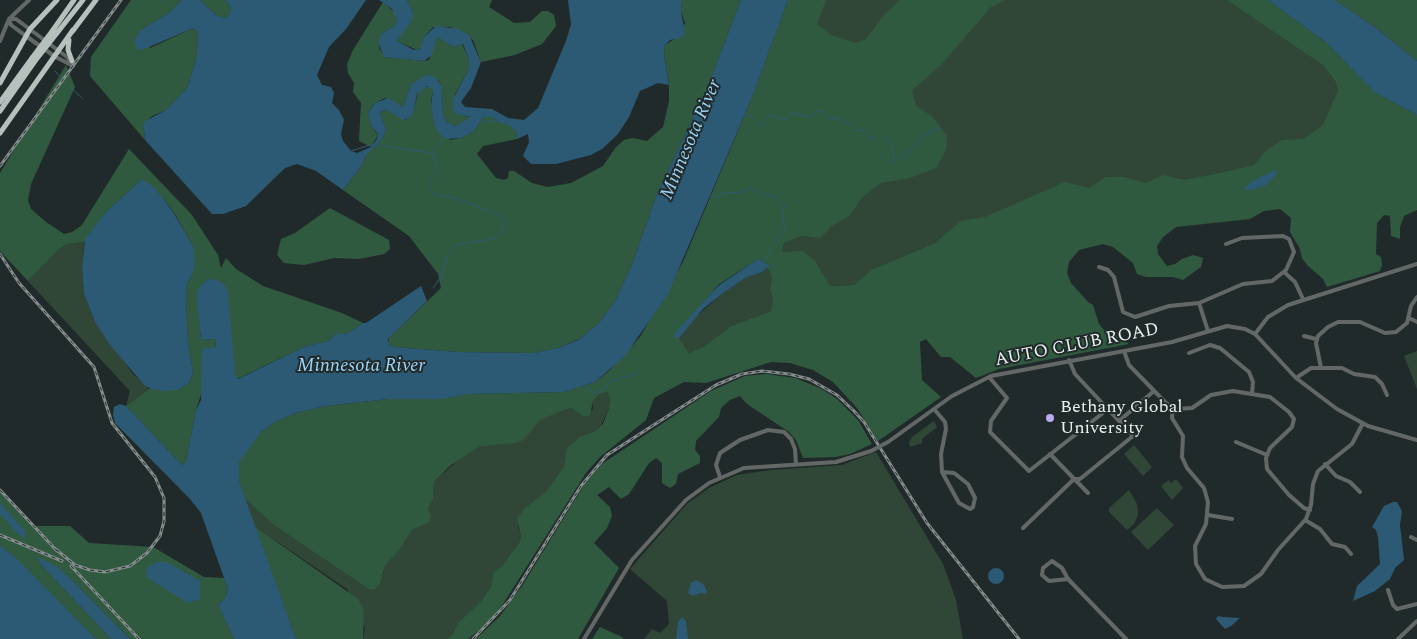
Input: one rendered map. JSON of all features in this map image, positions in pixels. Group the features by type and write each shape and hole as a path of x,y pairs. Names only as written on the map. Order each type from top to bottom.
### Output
{"highway":[{"path":"0,83 30,29 57,0"},
{"path":"55,31 74,0"},
{"path":"0,102 55,31 83,0"},
{"path":"0,133 96,0"},
{"path":"72,61 68,44 74,30"},
{"path":"0,111 34,59"}],"street":[{"path":"0,41 9,19 29,0"},
{"path":"9,19 16,19 59,50 72,61 73,66 54,56 11,25 9,19"},
{"path":"1099,267 1108,270 1114,277 1121,308 1126,316 1135,317 1169,306 1199,303 1237,286 1272,281 1284,272 1294,252 1289,239 1283,236 1242,238 1226,244"},
{"path":"1417,264 1303,299 1273,312 1255,334 1296,378 1323,400 1363,423 1385,432 1417,440"},
{"path":"1284,272 1295,282 1303,299"},
{"path":"1321,368 1316,339 1323,330 1338,322 1360,322 1380,331 1391,333 1401,329 1409,318 1411,306 1417,297"},
{"path":"1199,303 1208,331"},
{"path":"1409,318 1417,322"},
{"name":"AUTO CLUB ROAD","path":"584,639 618,580 637,554 686,500 720,477 744,468 836,462 871,451 888,442 966,387 989,377 1069,360 1172,342 1232,326 1255,334"},
{"path":"1304,336 1316,339"},
{"path":"1189,353 1210,345 1220,348 1249,372 1253,382 1252,394"},
{"path":"1124,351 1129,365 1154,391 1173,407 1181,410 1192,408 1219,392 1270,397 1289,412 1294,419 1292,427 1270,448 1266,464 1269,474 1294,500 1310,510"},
{"path":"1023,528 1074,479 1080,479 1133,436 1075,374 1069,360"},
{"path":"1296,378 1305,370 1342,368 1354,374 1375,377 1382,384 1388,395"},
{"path":"989,377 1007,398 991,421 990,432 1028,471 1108,409"},
{"path":"1119,421 1154,391"},
{"path":"1173,407 1172,418 1183,436 1182,457 1186,468 1204,488 1208,502 1208,516 1195,546 1196,564 1205,579 1222,587 1237,587 1252,582 1305,520 1310,510 1315,477 1325,464 1352,444 1363,423"},
{"path":"934,408 945,422 946,429 942,454 942,472 959,503 970,509 974,507 975,498 968,484 954,473 942,472"},
{"path":"720,477 716,465 720,453 740,440 768,430 784,432 791,439 795,449 796,464"},
{"path":"1236,442 1267,455"},
{"path":"1050,454 1088,493"},
{"path":"1325,464 1336,476 1354,484 1360,492"},
{"path":"1208,516 1232,520"},
{"path":"1305,520 1320,529 1332,544 1345,547 1351,554"},
{"path":"1411,537 1417,540"},
{"path":"1068,579 1048,581 1042,575 1043,568 1047,563 1056,562 1068,579 1126,639"},
{"path":"1388,590 1393,605 1397,609 1417,604"},
{"path":"1398,639 1417,621"}],"green space":[{"path":"131,0 182,0 170,12 141,30 150,48 193,28 197,31 198,37 196,60 187,88 166,110 152,116 143,124 145,140 90,76 91,57"},
{"path":"200,0 225,0 231,8 230,14 225,18 217,16"},
{"path":"407,0 492,0 489,7 514,23 530,22 542,11 548,11 554,15 556,26 542,44 515,55 481,62 473,40 450,27 433,27 424,37 422,47 417,50 397,41 413,12"},
{"path":"682,0 741,0 707,88 657,194 631,267 615,301 599,323 579,339 558,348 534,353 458,352 394,347 389,344 389,338 441,288 438,274 409,236 343,190 362,165 365,157 383,138 386,130 380,112 387,110 406,120 414,110 418,92 424,87 430,87 433,90 431,101 434,124 450,140 461,138 474,131 483,117 490,117 512,126 517,132 517,139 483,146 477,154 496,178 504,180 508,178 509,171 514,171 532,183 548,187 571,183 603,166 616,147 624,140 633,138 647,141 663,127 669,101 669,83 664,54 665,45 676,38 685,23 681,11"},
{"path":"788,0 1268,0 1393,102 1417,115 1417,167 942,237 935,243 871,270 854,285 829,286 815,262 782,253 784,243 802,236 820,237 832,226 850,216 862,198 881,183 750,102"},
{"path":"788,0 826,0 817,24 831,35 856,43 866,39 885,14 900,0 1005,0 991,7 940,66 912,90 916,106 932,116 947,136 946,150 936,168 910,178 881,183 862,198 850,216 832,226 820,238 802,236 784,243 782,252 803,251 815,261 830,286 854,285 871,270 935,243 961,221 985,217 1065,182 1089,188 1106,177 1124,177 1146,183 1163,175 1184,180 1254,165 1268,149 1282,140 1303,139 1323,125 1338,91 1336,82 1323,65 1227,0 1268,0 1328,44 1374,92 1417,115 1417,210 1404,216 1400,227 1400,239 1391,236 1390,216 1384,215 1377,223 1376,254 1381,257 1382,265 1380,271 1327,287 1323,279 1302,258 1300,249 1290,232 1291,218 1280,209 1264,211 1250,219 1176,227 1163,237 1157,246 1158,254 1167,266 1193,255 1203,258 1201,267 1183,280 1173,277 1146,277 1137,274 1133,263 1113,247 1103,244 1079,250 1069,262 1067,273 1071,283 1093,305 1099,324 1104,330 1112,331 1129,344 999,369 976,378 950,357 941,357 926,339 920,342 922,380 941,397 878,441 857,408 833,382 813,370 790,363 771,362 706,383 684,382 654,398 646,420 600,457 586,473 503,604 487,624 468,639 447,639 453,634 457,624 480,602 491,587 493,573 501,567 519,543 521,536 517,518 525,508 546,492 564,467 567,448 581,436 595,431 603,424 609,408 610,398 607,392 599,394 593,401 590,415 584,417 571,408 561,411 540,420 523,440 516,443 480,446 451,465 434,482 433,499 428,509 431,516 429,522 412,530 398,552 385,566 380,583 375,589 370,590 275,526 243,497 239,481 239,462 249,446 261,432 275,422 296,413 325,406 389,399 443,399 467,394 565,392 595,382 610,370 640,337 683,262 750,102","holes":["758,259 770,265 767,267 772,277 770,288 773,300 771,311 731,326 703,347 689,353 679,338 674,338 718,285"]},
{"path":"1335,0 1417,0 1417,61 1376,28"},
{"path":"383,2 395,13 397,20 394,26 382,33 379,48 385,57 429,60 437,37 453,47 462,44 469,59 469,69 455,94 464,116 472,117 455,126 447,122 443,114 442,86 439,81 426,75 411,85 403,107 385,98 375,103 371,108 368,113 371,126 378,135 371,147 359,141 361,103 353,92 354,83 348,73 347,64 353,50"},
{"path":"66,65 75,87 31,184 28,200 31,209 64,234 72,232 82,225 129,149 192,215 218,255 221,268 226,258 236,269 263,286 342,313 363,323 346,334 336,334 328,341 306,346 237,379 198,290 201,340 215,339 216,348 196,410 186,461 182,465 126,406 149,389 178,390 189,383 193,372 188,343 186,297 187,284 193,273 193,246 173,211 155,189 142,179 106,212 84,242 67,244 59,249 28,281 0,251 0,173"},
{"path":"330,208 389,240 390,249 384,254 359,259 334,258 304,265 284,263 277,255 281,239 295,233"},
{"path":"84,242 82,267 84,294 95,322 133,374 149,389 126,406 130,391 28,281 59,249 67,244"},
{"path":"767,267 772,277 770,288 773,300 771,311 731,326 703,347 689,353 679,338 690,322 722,294 745,278 762,272"},
{"path":"1417,351 1417,389 1404,356"},
{"path":"766,374 795,378 822,389 837,399 858,420 872,444 850,454 835,457 803,458 796,440 789,432 747,404 740,396 730,400 721,408 719,417 696,441 695,450 700,456 700,463 678,474 676,484 670,488 662,483 662,463 656,458 649,463 629,494 621,499 609,487 597,495 610,507 612,516 607,528 594,543 619,568 578,639 476,639 500,616 522,586 584,485 602,464 711,391 745,376"},
{"path":"392,376 561,411 571,408 584,417 593,409 593,401 599,394 607,392 610,398 609,408 601,425 595,431 581,436 592,459 518,526 521,536 519,543 501,567 493,573 491,587 480,602 457,624 453,634 447,639 363,639 365,628 347,589 254,526 243,497 275,526 370,590 383,575 385,566 398,552 412,530 420,525 433,499 434,482 466,453"},
{"path":"934,421 937,427 922,439 922,443 910,447 909,443 912,437"},
{"path":"1134,445 1152,467 1143,476 1124,454"},
{"path":"876,452 943,564 956,600 963,639 644,639 652,629 660,633 669,624 667,601 630,569 687,504 709,488 737,475 771,470 842,465"},
{"path":"1176,479 1183,488 1172,500 1161,486 1169,480 1171,483"},
{"path":"0,488 34,526 70,526 89,543 153,547 204,577 224,578 228,589 225,598 218,605 234,639 130,639 71,579 39,558 41,565 111,639 96,639 0,545"},
{"path":"1129,490 1137,504 1138,515 1134,524 1127,530 1109,512 1109,508"},
{"path":"1157,508 1174,525 1148,550 1131,532"},
{"path":"254,526 358,599 364,609 363,639 296,639"},
{"path":"600,627 622,637 623,639 592,639"}],"water":[{"path":"182,0 200,0 217,16 225,18 230,14 231,8 225,0 366,0 346,29 329,47 317,75 322,85 331,87 334,93 332,103 339,110 344,120 341,134 343,141 351,151 357,153 371,147 377,139 378,134 371,126 368,113 375,103 388,98 403,107 411,84 426,75 435,77 442,86 443,114 447,122 455,126 471,117 456,114 452,109 453,99 469,69 469,59 463,44 453,47 437,37 432,55 424,61 384,57 378,42 382,33 394,26 397,20 392,9 379,0 407,0 413,12 412,20 397,41 414,50 420,49 424,37 436,26 458,29 469,35 481,62 471,88 461,102 465,107 492,109 508,118 524,120 538,108 566,41 571,24 568,0 682,0 681,11 685,33 681,38 670,40 665,45 664,54 669,85 658,83 640,91 629,117 618,134 602,149 591,155 556,164 531,164 523,156 529,142 528,134 517,139 517,132 512,127 490,117 483,117 474,131 461,138 446,139 438,132 434,124 431,106 433,90 427,86 417,94 414,110 410,118 403,120 387,110 380,112 386,130 383,138 365,157 362,165 343,190 316,171 297,164 285,168 246,206 223,214 212,214 145,140 143,124 145,121 166,110 187,88 196,60 198,37 197,31 193,28 142,50 138,50 135,38 141,30 170,12"},
{"name":"Minnesota River","path":"741,0 788,0 750,102 668,294 624,357 595,382 565,392 467,394 443,399 389,399 325,406 296,413 275,422 261,432 239,462 239,481 296,639 234,639 218,605 225,598 228,589 201,513 190,499 115,423 113,415 114,407 120,404 126,406 182,465 186,461 196,410 201,400 202,349 216,347 215,339 201,340 197,299 198,290 203,283 210,279 217,280 224,284 228,292 235,374 238,379 306,346 328,341 336,334 346,334 366,323 421,286 427,301 388,339 389,344 394,347 458,352 534,353 558,348 578,340 599,323 615,301 631,267 657,194 707,88"},
{"path":"1268,0 1335,0 1376,28 1417,61 1417,115 1374,92 1328,44"},
{"path":"1275,170 1277,172 1274,177 1265,186 1250,190 1244,189 1251,182"},
{"path":"142,179 155,188 173,212 193,246 195,260 193,273 187,284 186,297 188,343 193,372 189,383 178,390 163,391 151,389 144,385 110,345 95,322 84,294 82,267 85,239 106,212"},
{"path":"758,259 770,265 762,272 745,278 722,294 703,309 679,338 674,338 675,333 718,286"},
{"path":"1397,502 1402,511 1400,525 1404,560 1395,568 1390,579 1375,591 1353,601 1357,586 1380,564 1378,537 1376,530 1372,527 1384,506"},
{"path":"0,503 25,531 25,538 20,536 0,514"},
{"path":"0,545 18,560 96,639 0,639"},
{"path":"38,557 56,566 71,579 130,639 111,639 41,565"},
{"path":"156,562 167,562 200,581 200,599 188,603 146,577 147,568"},
{"path":"993,568 999,568 1004,573 1002,582 993,584 988,579 988,573"},
{"path":"696,580 703,584 707,591 706,594 700,593 693,596 688,593 691,583"},
{"path":"1218,616 1240,618 1225,629 1216,619"},
{"path":"682,617 686,621 688,639 676,639 678,622"}],"waterway":[{"path":"55,71 61,78"},
{"path":"69,86 82,98"},
{"path":"758,122 761,126 764,125 772,114 783,120 789,118 791,113 810,117 816,111 821,111 829,118 841,118 844,123 851,124 857,131 865,130 872,139 877,137"},
{"path":"744,113 753,117"},
{"path":"481,121 502,122"},
{"path":"882,137 888,139 893,148 894,162 905,156 925,133 931,132 933,129 941,129"},
{"path":"433,288 440,278 448,254 454,247 460,244 493,239 503,230 505,222 498,215 456,198 436,195 428,186 437,168 434,153 443,137"},
{"path":"351,151 373,144"},
{"path":"377,145 433,153"},
{"path":"708,195 719,198 723,193 742,192 752,188 758,195 761,196 767,193 778,199"},
{"path":"775,244 785,228 782,215 785,205 782,202"},
{"path":"765,261 772,247"},
{"path":"586,387 597,394 614,380 639,373"}],"railway":[{"path":"0,166 121,0"},
{"path":"0,254 19,283 94,367 112,423 155,477 164,498 164,521 160,536 147,553 130,566 105,572 90,570 75,565 53,547"},
{"path":"473,639 510,600 581,486 607,455 716,385 742,374 762,371 789,374 809,379 837,395 854,411 864,422 927,523 1019,639"},
{"path":"0,490 57,551"},
{"path":"0,535 62,561"},
{"path":"71,566 139,639"}],"place":[{"name":"Bethany Global University","path":"1050,418"}]}
